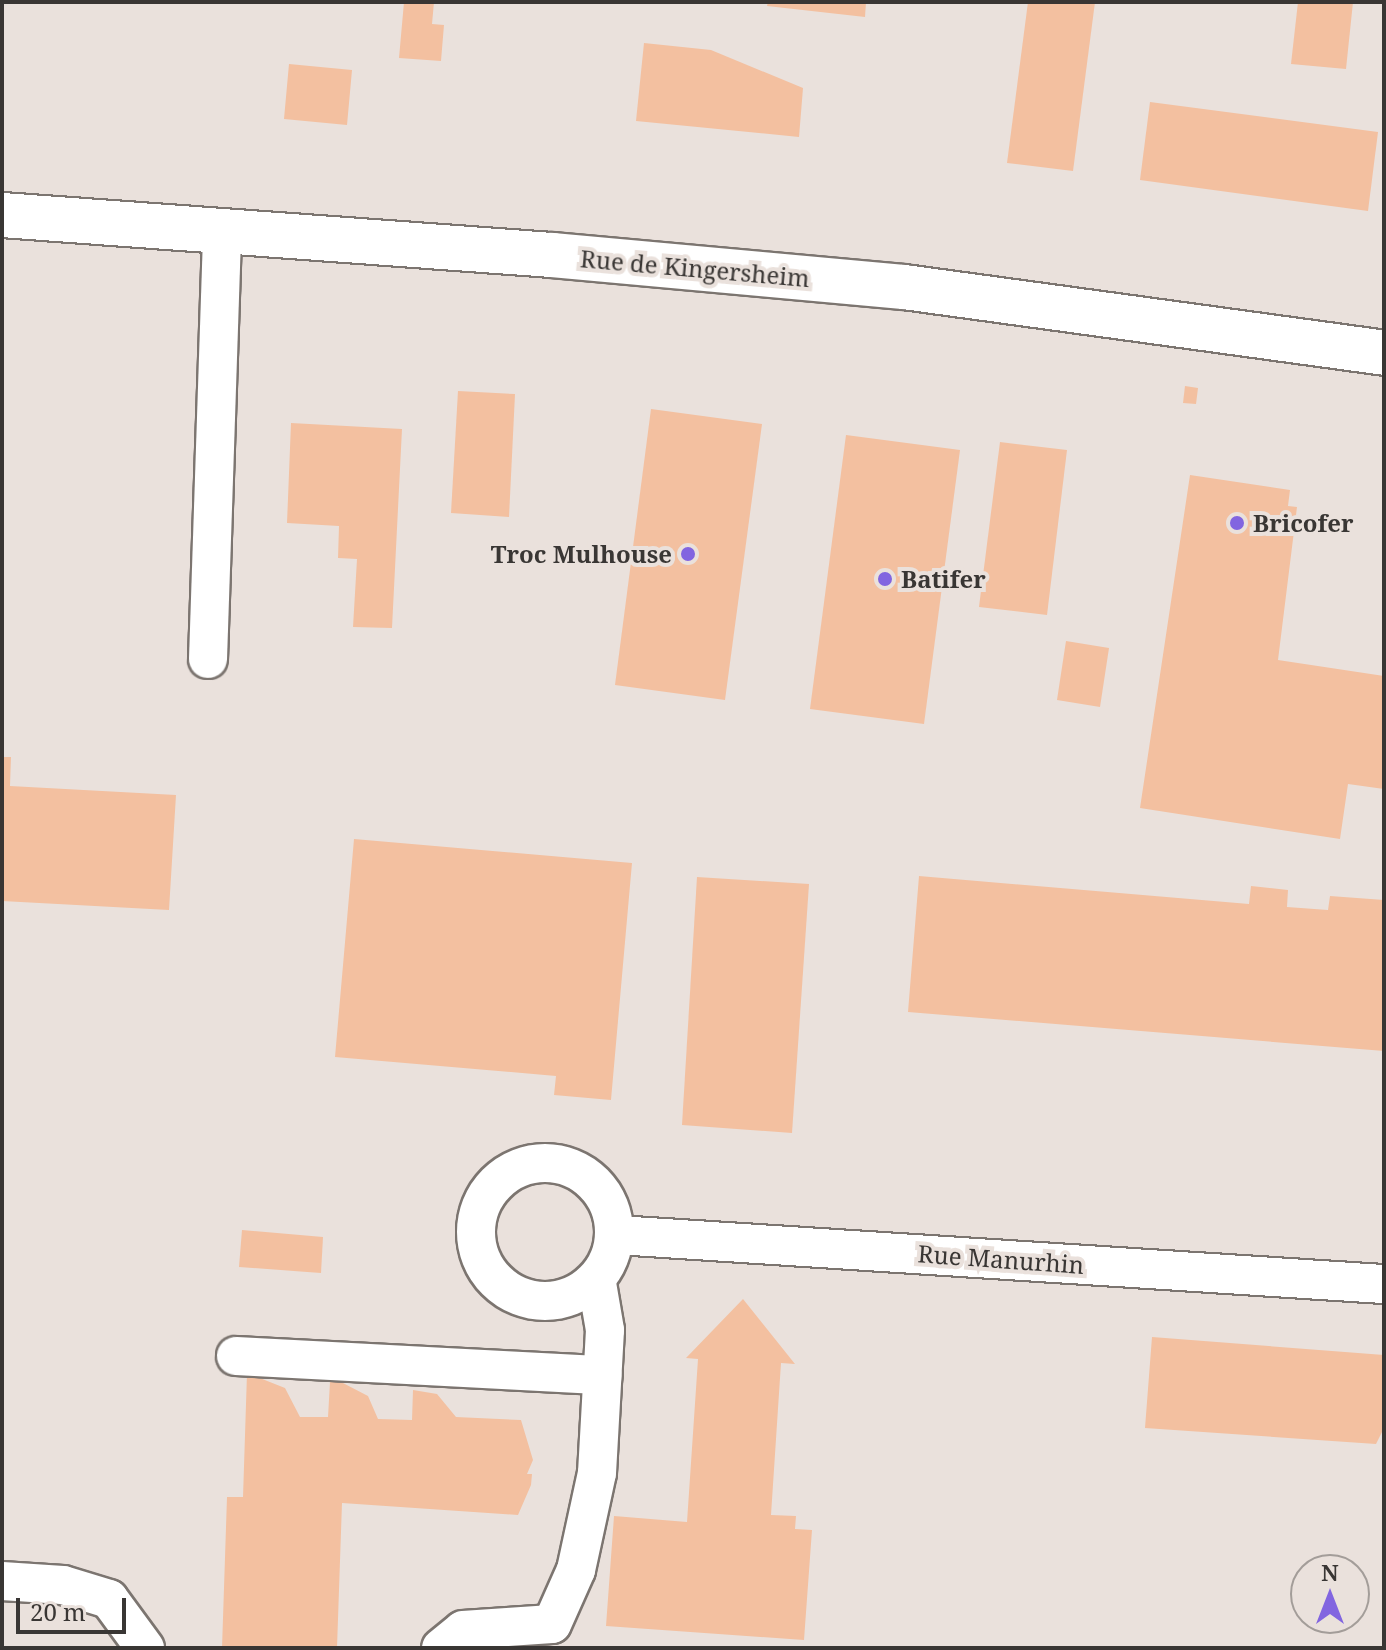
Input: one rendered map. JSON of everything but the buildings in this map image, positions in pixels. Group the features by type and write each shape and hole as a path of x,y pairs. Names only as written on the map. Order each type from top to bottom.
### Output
{"main road":[{"name":"Rue de Kingersheim","path":"2,215 222,228 904,287 1384,353"}],"street":[{"path":"208,659 222,228"},
{"path":"441,1648 463,1630 552,1624 576,1570 597,1473 605,1330 597,1283 617,1235 598,1182 585,1176 546,1159 494,1180 472,1231 493,1283 545,1304 597,1283"},
{"name":"Rue Manurhin","path":"617,1235 1384,1284"},
{"path":"236,1356 603,1375"},
{"path":"2,1581 63,1585 109,1599 145,1648"}],"place":[{"name":"Bricofer","path":"1237,523"},
{"name":"Troc Mulhouse","path":"688,554"},
{"name":"Batifer","path":"885,579"}]}
